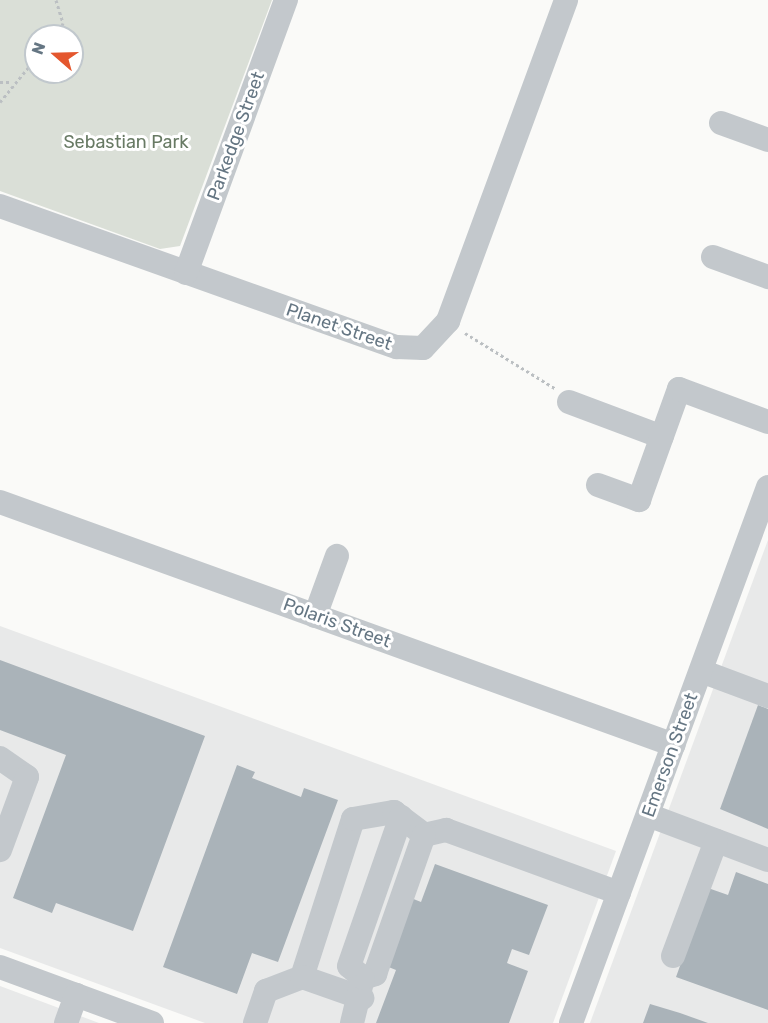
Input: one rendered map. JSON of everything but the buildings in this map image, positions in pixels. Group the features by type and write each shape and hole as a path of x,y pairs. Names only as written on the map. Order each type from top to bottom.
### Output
{"street":[{"name":"Parkedge Street","path":"186,273 286,0"},
{"name":"Planet Street","path":"0,206 397,347 411,350 433,342 448,321 566,0"},
{"path":"721,123 768,140"},
{"path":"712,257 768,277"},
{"path":"598,485 639,500 679,389 768,422"},
{"path":"569,402 662,437"},
{"name":"Emerson Street","path":"571,1023 700,671 761,530 768,488"},
{"name":"Polaris Street","path":"0,502 674,745"},
{"path":"315,616 337,556"},
{"path":"700,671 768,696"},
{"path":"0,758 27,777 0,850"},
{"path":"302,977 353,819 394,812 424,835 446,830 619,893"},
{"path":"648,815 768,860"},
{"path":"362,988 349,966 400,817"},
{"path":"352,1023 362,988 375,974 424,835"},
{"path":"673,956 716,841"},
{"path":"0,967 152,1023"},
{"path":"255,1023 266,991 302,977 362,988"},
{"path":"66,1023 76,995"}],"path":[{"path":"56,0 62,24"},
{"path":"0,102 12,82 24,70"},
{"path":"0,82 12,82"},
{"path":"465,333 569,402"}],"shaded area":[{"path":"768,540 768,1023 590,1023"},
{"path":"0,626 616,851 553,1023 205,1023 0,948"},
{"path":"0,986 99,1023 0,1023"}],"green space":[{"name":"Sebastian Park","path":"0,0 272,0 180,246 160,249 0,191"}]}
